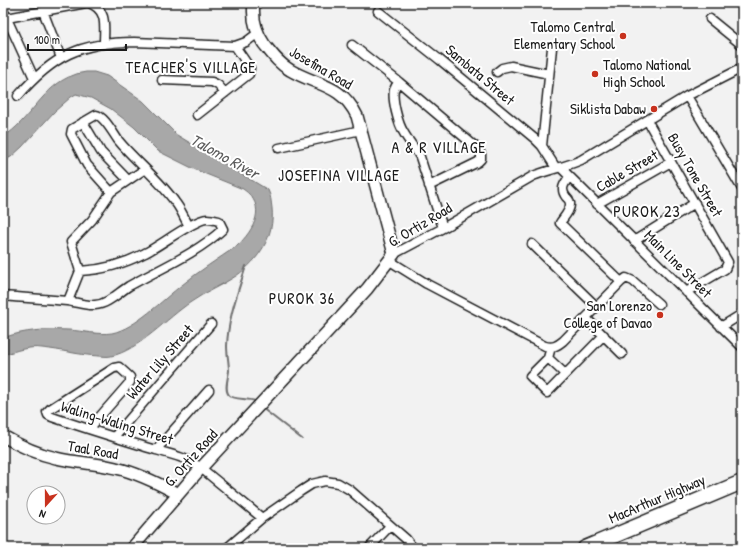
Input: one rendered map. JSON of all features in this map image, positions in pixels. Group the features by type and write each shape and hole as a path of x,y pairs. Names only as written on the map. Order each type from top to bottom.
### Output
{"highway":[{"name":"MacArthur Highway","path":"585,548 742,482"}],"street":[{"path":"7,18 86,3"},
{"path":"89,3 98,7 102,12 104,43"},
{"name":"Josefina Road","path":"254,3 253,16 258,33 273,55 284,66 296,74 332,89 348,100 357,116 392,258"},
{"path":"3,10 34,78"},
{"path":"43,11 61,58"},
{"name":"Sambata Street","path":"378,11 440,60 542,146 558,168"},
{"path":"710,19 742,44"},
{"path":"18,96 34,78 61,58 83,48 104,43 134,42 235,46 246,42 258,33"},
{"path":"352,45 399,82 471,143 481,154 481,159 478,162 429,186"},
{"path":"197,115 247,77 250,68 235,46"},
{"path":"542,146 552,48"},
{"path":"497,72 502,68 511,66 550,74"},
{"name":"G. Ortiz Road","path":"132,548 201,468 359,299 392,258 533,176 581,160 687,96 742,68"},
{"path":"162,80 208,81 218,85 225,93"},
{"path":"399,82 394,90 398,117 404,133 420,157 443,228"},
{"path":"687,96 742,189"},
{"path":"111,192 88,165 71,134 72,129 96,115 102,117 120,142 145,169 155,177 175,202 189,226"},
{"name":"Busy Tone Street","path":"647,120 727,259 725,269 686,292"},
{"path":"83,122 101,152 128,180"},
{"path":"279,148 361,130"},
{"name":"Cable Street","path":"597,204 671,162"},
{"name":"Main Line Street","path":"558,168 569,176 742,347"},
{"path":"68,301 80,271 71,242 92,220 111,192 145,169"},
{"path":"569,176 563,187 563,191 570,203 566,214 560,222 621,282"},
{"path":"634,241 695,203"},
{"path":"3,296 68,301 94,306 104,303 128,287 187,255 224,229 219,221 205,218 189,226 146,253 126,262 105,269 80,271"},
{"path":"532,244 596,307"},
{"path":"392,258 427,284 545,346 551,347 559,344 626,278 631,279 659,304"},
{"path":"721,327 742,314"},
{"path":"586,318 622,354"},
{"name":"Water Lily Street","path":"114,437 211,324"},
{"path":"551,347 548,358 530,376 547,393 604,335"},
{"path":"548,358 565,374"},
{"name":"Waling-Waling Street","path":"89,429 130,382 130,377 119,367 114,368 63,400 50,409 47,414 52,417 89,429 114,437 188,460 201,468 262,518"},
{"path":"156,450 209,390"},
{"name":"Taal Road","path":"3,436 36,452 57,459 103,465 131,472 178,494"},
{"path":"227,548 262,518 312,484 325,480 338,483 350,490 406,539 413,548"},
{"path":"369,548 390,526"}],"shaded area":[{"path":"94,72 107,76 143,101 177,135 268,190 272,208 271,228 264,246 252,263 244,270 230,280 182,308 132,348 110,356 84,355 37,348 22,349 3,355 3,338 19,333 69,330 112,333 130,326 195,275 237,246 249,233 256,218 257,210 255,203 251,196 243,189 196,170 158,151 134,127 111,109 91,98 76,94 54,112 22,147 11,157 3,161 3,137 13,130 54,87 63,80 76,74"}],"waterway":[{"path":"246,266 229,325 227,346 229,371 227,390 231,397 255,401"},
{"path":"262,408 302,439"}],"place":[{"name":"Talomo Central Elementary School","path":"623,36"},
{"name":"Talomo National High School","path":"595,74"},
{"name":"Siklista Dabaw","path":"654,109"},
{"name":"San Lorenzo College of Davao","path":"660,315"}],"district":[{"name":"TEACHER'S VILLAGE","path":"191,67"},
{"name":"A & R VILLAGE","path":"439,147"},
{"name":"JOSEFINA VILLAGE","path":"339,175"},
{"name":"PUROK 23","path":"647,211"},
{"name":"PUROK 36","path":"302,298"}],"water label":[{"name":"Talomo River","path":"225,156"}]}
